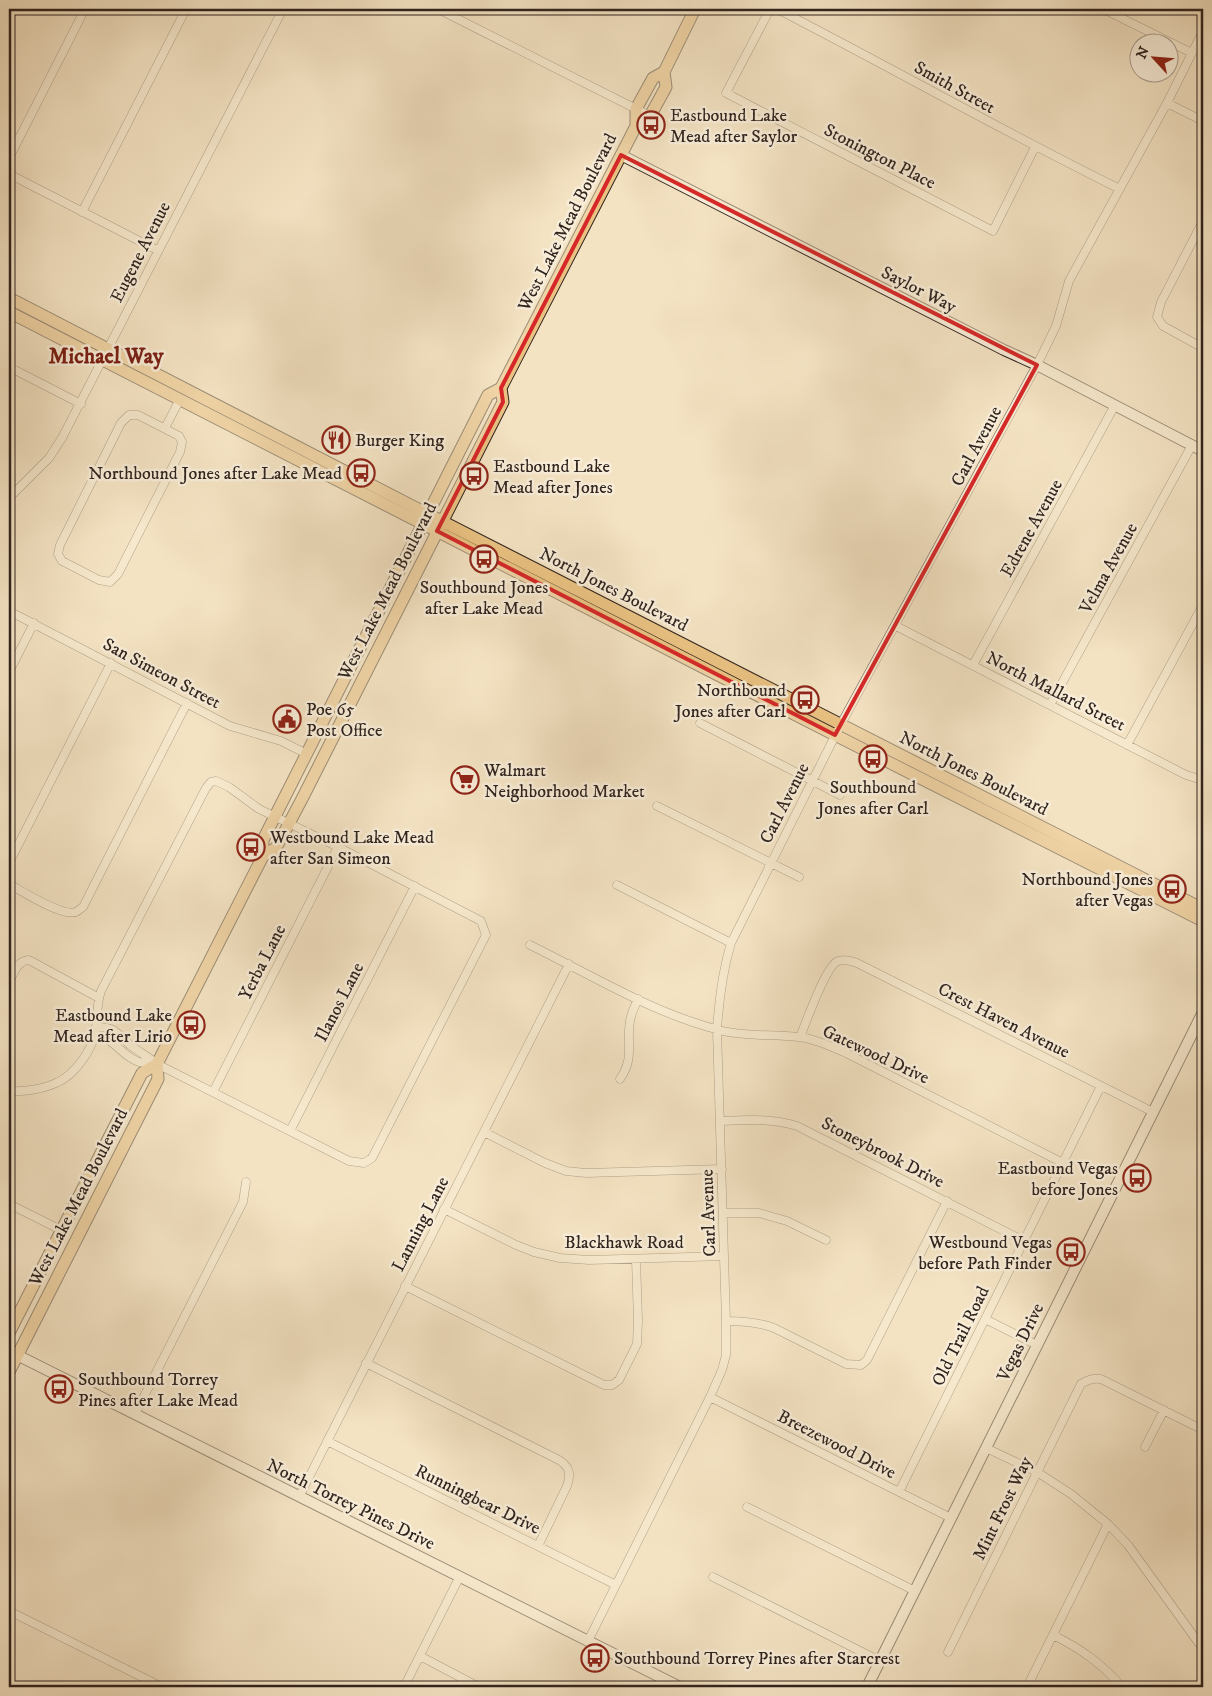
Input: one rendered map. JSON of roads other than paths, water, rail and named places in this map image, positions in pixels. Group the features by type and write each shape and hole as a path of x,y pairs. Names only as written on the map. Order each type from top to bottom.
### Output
{"main road":[{"name":"West Lake Mead Boulevard","path":"9,1372 13,1353 158,1079 157,1064 262,856 263,840 305,753 488,395 501,388 636,126 650,116 666,87 664,72 695,9"},
{"name":"West Lake Mead Boulevard","path":"636,126 636,109 653,78 664,72"},
{"name":"Saylor Way","path":"621,155 1203,451"},
{"name":"North Jones Boulevard","path":"9,298 237,414 426,519"},
{"name":"North Jones Boulevard","path":"9,312 231,426 681,642 1203,909"},
{"name":"West Lake Mead Boulevard","path":"262,856 276,848 303,797 503,402 501,388"},
{"path":"231,426 237,414"},
{"name":"North Jones Boulevard","path":"440,526 625,628 1203,921"},
{"path":"589,609 605,612 630,624 640,622"},
{"path":"625,628 643,630 668,642 681,642"},
{"path":"354,693 352,679 366,647 368,633"},
{"path":"334,733 338,711 343,698 340,685"},
{"path":"303,797 302,783 311,766 311,760 305,753"},
{"path":"1034,837 1040,826"},
{"name":"Vegas Drive","path":"867,1687 1203,1012"},
{"name":"West Lake Mead Boulevard","path":"9,1333 142,1073 157,1064"},
{"path":"96,1164 110,1171"},
{"name":"North Torrey Pines Drive","path":"13,1353 680,1687"}],"street":[{"path":"9,158 84,9"},
{"path":"82,212 186,9"},
{"name":"Eugene Avenue","path":"9,498 49,458 62,438 283,9"},
{"path":"438,9 650,116"},
{"name":"Stonington Place","path":"770,9 726,93 993,231 1036,147"},
{"name":"Smith Street","path":"777,9 906,76 967,112 1120,189"},
{"path":"1103,9 1192,53"},
{"name":"Carl Avenue","path":"588,1641 710,1397 722,1370 726,1355 718,1030 720,991 724,968 732,943 841,724 1037,365 1056,326 1069,281 1167,103 1203,31"},
{"path":"1167,103 1203,120"},
{"path":"9,174 158,250"},
{"path":"1203,221 1161,302 1158,317 1159,322 1163,326 1203,348"},
{"path":"9,367 81,404"},
{"path":"165,428 180,399"},
{"name":"Edrene Avenue","path":"973,665 1115,405"},
{"path":"129,415 138,415 165,428 179,436 182,442 180,452 118,574 110,582 99,580 62,561 58,554 60,545 121,423 129,415"},
{"name":"Velma Avenue","path":"1050,705 1192,445"},
{"path":"1127,745 1203,605"},
{"name":"San Simeon Street","path":"9,611 230,726 281,741 305,753"},
{"path":"9,672 34,623"},
{"name":"North Mallard Street","path":"896,626 1186,775 1198,779 1203,777"},
{"path":"9,863 111,663"},
{"path":"9,884 60,910 77,912 82,907 187,703"},
{"path":"700,723 840,795"},
{"path":"9,1129 10,1091 42,1088 60,1081 84,1058 90,1048 95,1035 99,998 211,782 216,781 229,787 259,809 338,847 481,921 485,928 486,935 372,1158 364,1163 349,1161 157,1064 130,1044 116,1030 110,1027 96,1026"},
{"path":"657,806 798,877"},
{"name":"Yerba Lane","path":"214,1092 338,847"},
{"path":"617,885 732,943"},
{"name":"Ilanos Lane","path":"290,1131 415,886"},
{"name":"Gatewood Drive","path":"530,946 638,999 688,1021 727,1032 800,1037 819,1041 1063,1163"},
{"path":"9,983 17,966 23,961 29,960 99,998"},
{"name":"Crest Haven Avenue","path":"800,1037 826,974 833,963 839,960 846,960 858,963 1153,1112"},
{"name":"Lanning Lane","path":"299,1496 569,964"},
{"path":"620,1079 627,1069 630,1049 629,1022 638,999"},
{"path":"95,1035 106,1037 139,1062 157,1064"},
{"name":"Old Trail Road","path":"899,1492 1101,1086"},
{"name":"Stoneybrook Drive","path":"720,1121 784,1121 797,1126 1024,1241"},
{"path":"484,1132 566,1171 586,1173 722,1169"},
{"path":"136,1414 243,1202 246,1182"},
{"path":"726,1322 744,1321 761,1323 846,1364 861,1365 867,1360 947,1202"},
{"path":"9,1204 61,1230"},
{"name":"Blackhawk Road","path":"444,1209 534,1252 560,1258 589,1260 724,1256"},
{"path":"723,1213 759,1213 787,1221 826,1240"},
{"path":"405,1286 604,1385 612,1385 619,1380 636,1344 638,1321 636,1258"},
{"path":"985,1319 1037,1346"},
{"path":"366,1363 566,1465 570,1478 538,1546"},
{"name":"Mint Frost Way","path":"948,1652 1081,1384 1094,1378 1101,1379 1164,1410"},
{"name":"Breezewood Drive","path":"710,1397 951,1518"},
{"path":"1146,1447 1164,1410 1203,1430"},
{"name":"Runningbear Drive","path":"327,1441 616,1585"},
{"path":"986,1448 1037,1472 1071,1494 1108,1524 1128,1545 1203,1650"},
{"path":"747,1507 915,1591"},
{"path":"1027,1687 1108,1524"},
{"path":"404,1687 460,1576"},
{"path":"713,1577 880,1661"},
{"path":"9,1611 149,1684 162,1687"},
{"path":"1053,1635 1075,1646 1092,1658 1122,1687"},
{"path":"420,1656 479,1687"}],"place":[{"name":"Eastbound Lake Mead after Saylor","path":"651,125"},
{"name":"Burger King","path":"336,440"},
{"name":"Northbound Jones after Lake Mead","path":"361,473"},
{"name":"Eastbound Lake Mead after Jones","path":"474,476"},
{"name":"Southbound Jones after Lake Mead","path":"484,559"},
{"name":"Northbound Jones after Carl","path":"805,700"},
{"name":"Poe 65 Post Office","path":"287,719"},
{"name":"Southbound Jones after Carl","path":"873,759"},
{"name":"Walmart Neighborhood Market","path":"465,780"},
{"name":"Westbound Lake Mead after San Simeon","path":"251,847"},
{"name":"Northbound Jones after Vegas","path":"1172,889"},
{"name":"Eastbound Lake Mead after Lirio","path":"191,1025"},
{"name":"Eastbound Vegas before Jones","path":"1137,1178"},
{"name":"Westbound Vegas before Path Finder","path":"1071,1252"},
{"name":"Southbound Torrey Pines after Lake Mead","path":"59,1389"},
{"name":"Southbound Torrey Pines after Starcrest","path":"595,1658"}],"district":[{"name":"Michael Way","path":"106,355"}]}
